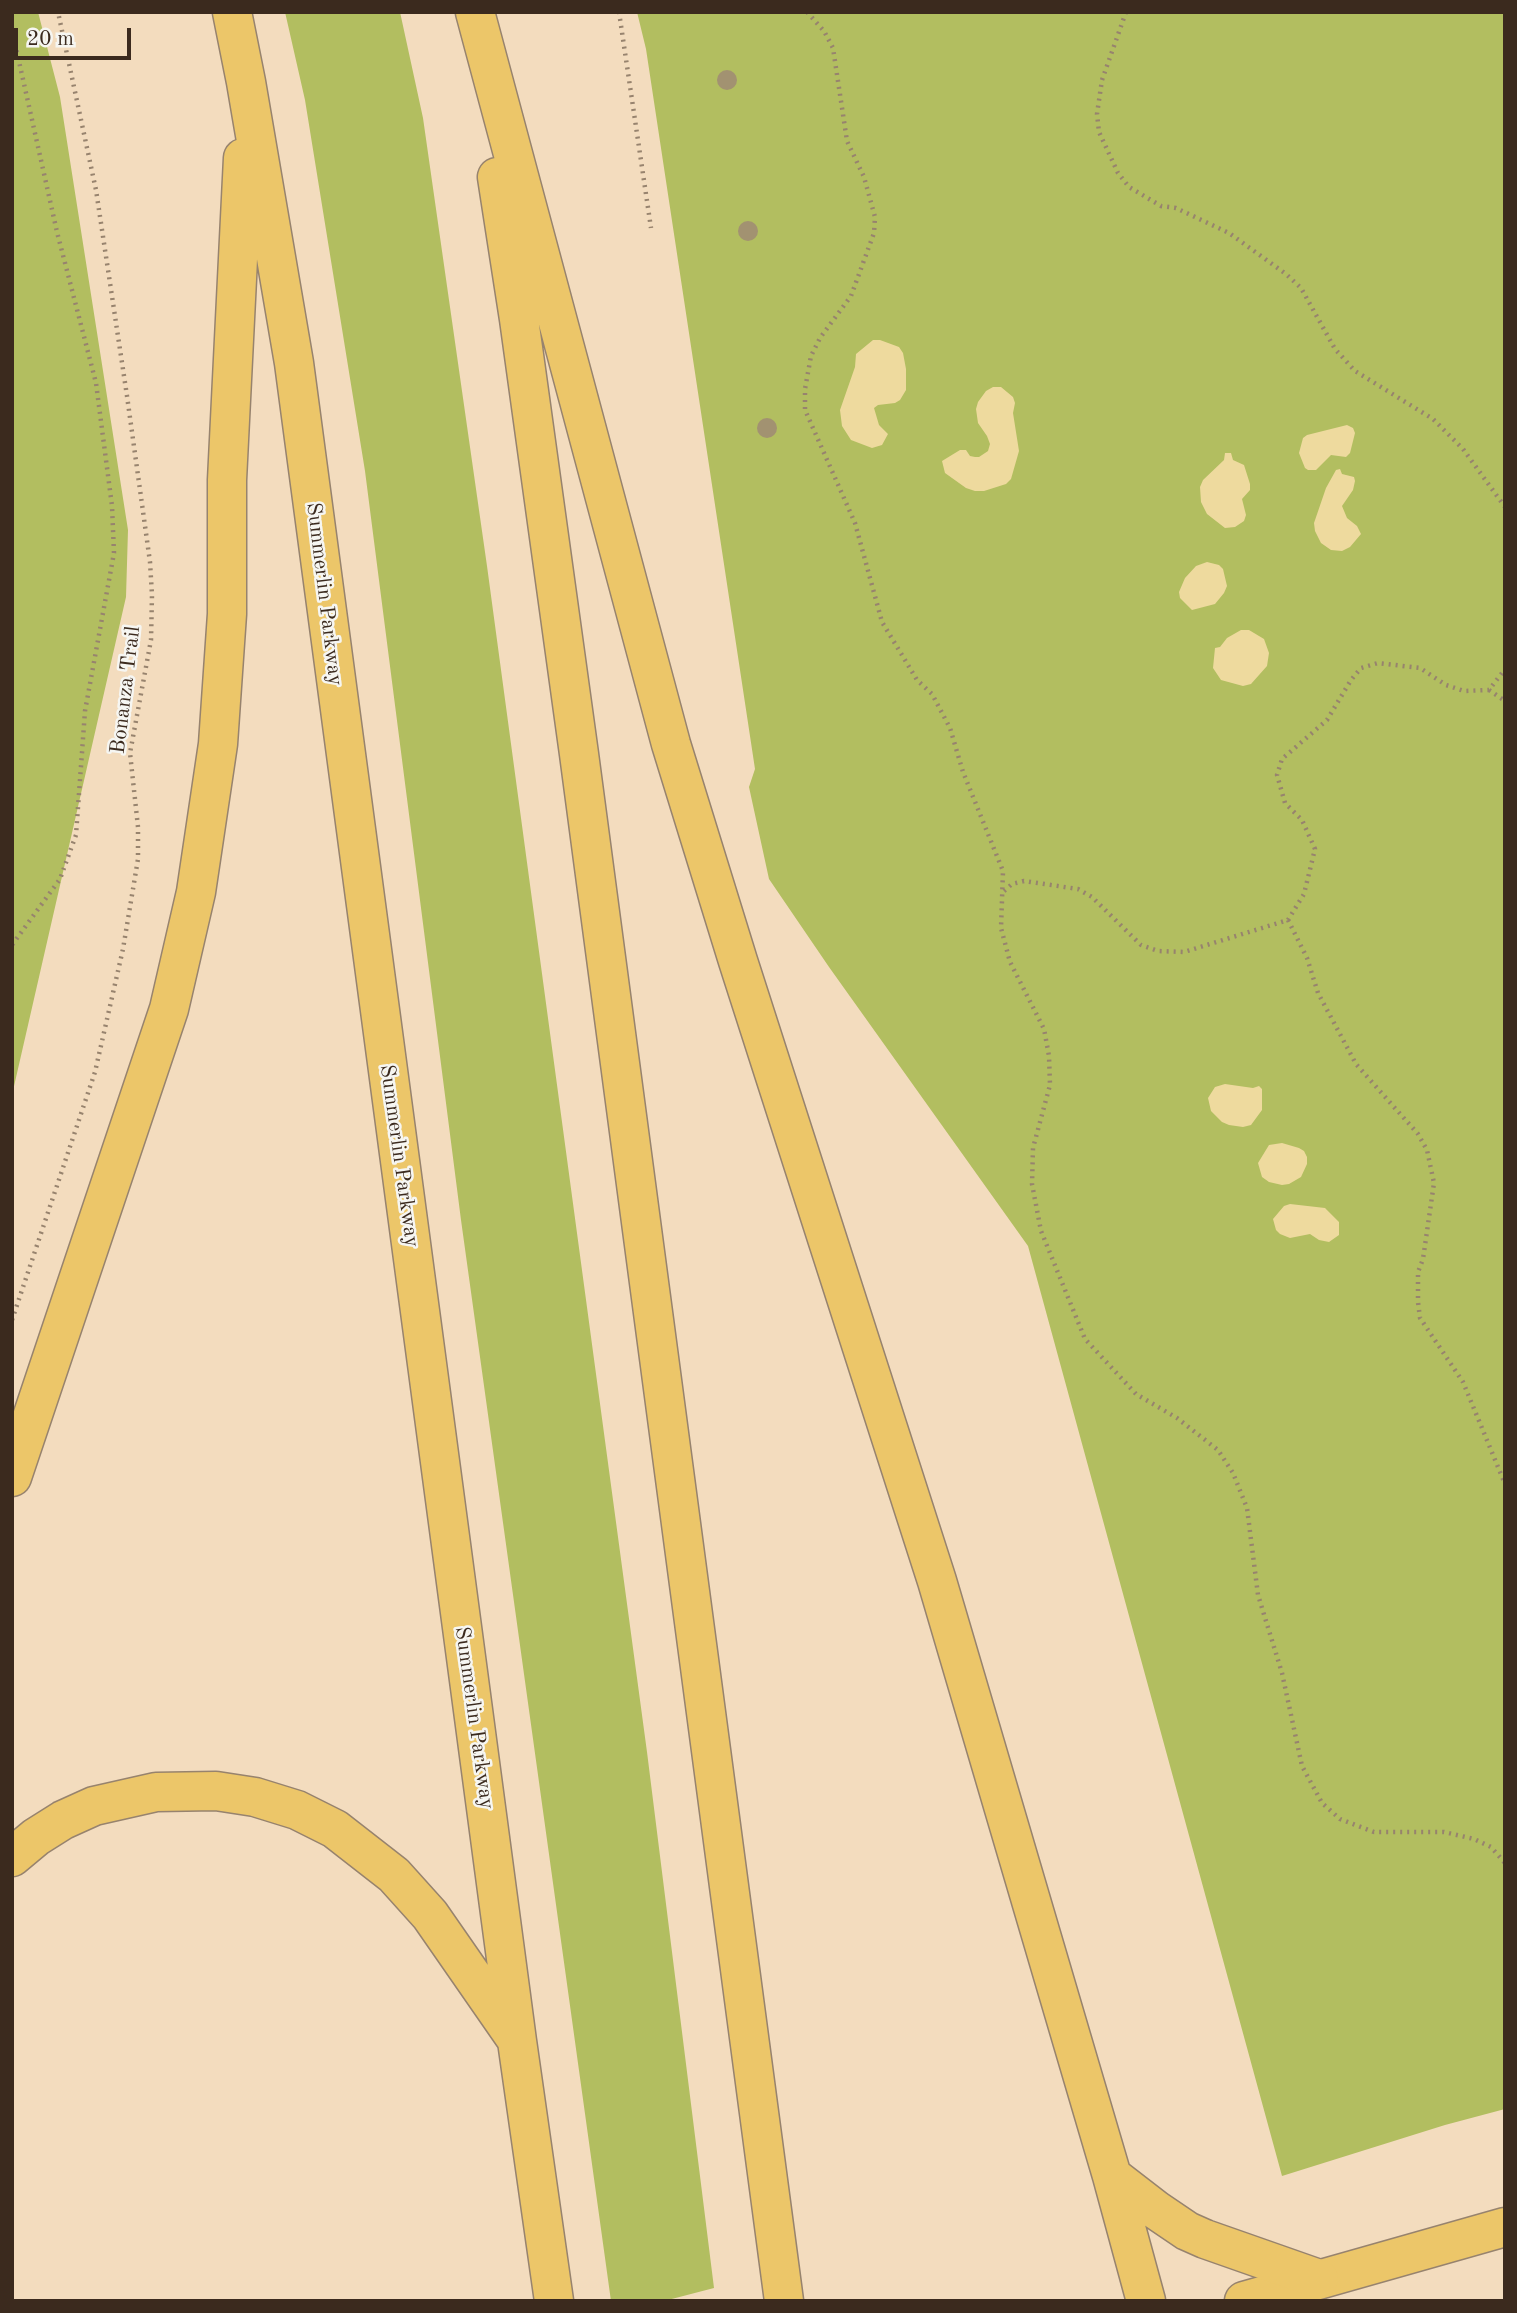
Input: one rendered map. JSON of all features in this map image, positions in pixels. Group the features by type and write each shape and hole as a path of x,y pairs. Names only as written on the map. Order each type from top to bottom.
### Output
{"main road":[{"name":"Summerlin Parkway","path":"232,12 294,363 554,2301"},
{"path":"466,12 483,90 519,319 784,2300"},
{"path":"475,12 671,744 742,975 937,1581 1112,2176 1146,2301"},
{"path":"12,1477 169,1009 197,892 219,744 228,614 227,480 246,82"},
{"path":"12,1857 36,1837 74,1815 104,1803 156,1792 216,1791 255,1797 297,1810 335,1829 394,1875 430,1915 517,2041"},
{"path":"1112,2176 1187,2231 1319,2279"},
{"path":"1244,2301 1505,2227"}],"path":[{"name":"Bonanza Trail","path":"12,1320 95,1072 123,949 138,859 138,816 130,753 151,640 150,562 129,408 96,190 58,12"},
{"path":"619,12 651,228"},
{"path":"807,12 824,31 833,48 847,141 864,177 875,216 874,233 851,296 820,338 811,356 805,389 805,410 855,523 882,622 917,680 932,694 950,728 963,772 1003,871 1001,928 1010,962 1044,1028 1049,1056 1050,1085 1033,1148 1032,1184 1041,1231 1084,1339 1136,1394 1177,1418 1218,1450 1233,1474 1247,1508 1258,1595 1282,1673 1302,1766 1322,1803 1340,1819 1374,1832 1444,1832 1474,1839 1491,1847 1505,1864"},
{"path":"1126,12 1102,80 1097,114 1099,132 1118,173 1129,187 1161,206 1176,208 1229,233 1286,274 1301,288 1335,349 1355,371 1433,419 1463,449 1505,507"},
{"path":"12,30 57,232 96,383 112,506 114,553 85,710 76,835 60,879 12,945"},
{"path":"1003,892 1012,884 1024,881 1078,888 1092,897 1141,945 1158,951 1184,952 1288,920 1304,894 1315,849 1302,820 1285,803 1277,775 1282,759 1327,720 1361,668 1378,663 1420,668 1446,685 1464,691 1489,690 1505,701"},
{"path":"1489,690 1505,669"},
{"path":"1288,920 1307,958 1318,993 1356,1064 1418,1134 1427,1150 1434,1183 1423,1259 1418,1272 1420,1318 1463,1382 1505,1484"}],"green space":[{"path":"12,12 38,12 60,97 128,530 126,597 12,1095"},
{"path":"285,12 400,12 423,118 487,566 647,1752 714,2288 664,2301 611,2301 461,1220 365,471 305,100"},
{"path":"637,12 1505,12 1505,2109 1282,2176 1028,1246 769,879 749,787 755,769 646,49"}],"sand":[{"path":"873,340 899,347 903,353 906,390 895,403 874,408 879,425 888,434 882,445 872,448 851,440 842,426 840,410 855,367 856,354"},
{"path":"1001,387 1013,397 1019,451 1011,479 1006,484 975,491 945,473 942,461 960,450 966,450 970,456 975,457 988,451 990,444 978,423 976,409 986,391"},
{"path":"1347,425 1353,428 1355,433 1350,453 1346,457 1331,455 1316,470 1305,468 1299,453 1303,438"},
{"path":"1225,453 1231,453 1233,460 1244,465 1250,490 1242,499 1246,515 1244,521 1235,527 1225,528 1207,514 1201,502 1200,487 1203,480 1224,460"},
{"path":"1340,469 1342,474 1354,477 1353,490 1342,506 1347,518 1357,526 1361,534 1350,547 1342,551 1331,550 1321,543 1314,523 1326,488 1336,470"},
{"path":"1207,562 1223,569 1227,586 1215,604 1192,610 1180,598 1179,592 1185,578 1196,566"},
{"path":"1241,630 1249,630 1264,639 1269,653 1267,666 1251,684 1243,686 1221,680 1213,668 1215,648"},
{"path":"1225,1084 1253,1088 1259,1086 1262,1089 1262,1110 1251,1125 1229,1125 1211,1111 1208,1098 1215,1087"},
{"path":"1282,1143 1304,1151 1307,1164 1301,1177 1282,1185 1262,1177 1258,1163 1269,1145"},
{"path":"1290,1204 1325,1208 1339,1222 1339,1235 1329,1242 1310,1234 1290,1238 1280,1234 1273,1219 1284,1206"}]}
